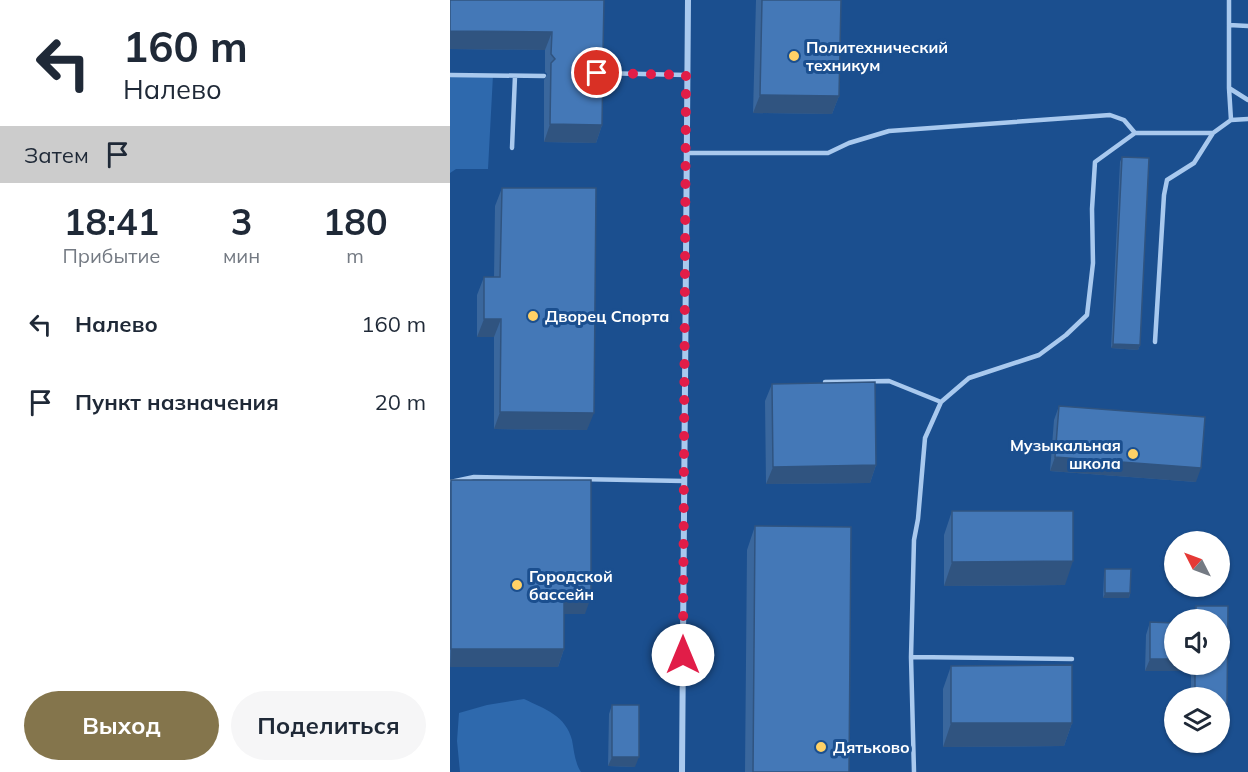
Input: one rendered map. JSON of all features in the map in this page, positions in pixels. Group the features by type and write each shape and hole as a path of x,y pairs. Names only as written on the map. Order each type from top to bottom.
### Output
{"street":[{"path":"682,772 688,0"}],"lane":[{"path":"1229,0 1231,120"},
{"path":"1229,25 1248,26"},
{"path":"597,73 686,75"},
{"path":"450,75 544,76"},
{"path":"512,148 515,76"},
{"path":"1229,88 1248,100"},
{"path":"686,153 828,153 849,143 889,131 1081,116 1110,115 1124,120 1135,133"},
{"path":"1155,342 1164,195 1167,180 1194,163 1213,133 1231,120 1248,119"},
{"path":"914,772 911,657 914,540 925,438 941,402 969,378 1039,355 1066,335 1087,315 1093,263 1092,209 1095,162 1135,133 1213,133"},
{"path":"825,382 889,381 941,402"},
{"path":"450,482 474,477 684,481"},
{"path":"911,657 1072,659"}],"shaded area":[{"path":"450,75 493,75 488,169 456,169 450,173"},
{"path":"524,699 554,714 565,725 581,772 460,772 457,741 459,713 487,705"}],"building":[{"path":"450,0 604,0 603,51 599,56 603,60 602,125 550,124 551,63 555,59 551,54 552,32 450,31"},
{"name":"Политехнический техникум","path":"762,0 841,0 839,96 760,95"},
{"path":"1122,157 1149,158 1140,345 1113,344"},
{"name":"Дворец Спорта","path":"502,188 596,188 594,413 500,412 501,319 484,319 484,277 500,277"},
{"path":"875,382 876,465 773,467 772,384"},
{"path":"1059,406 1205,417 1201,468 1055,457"},
{"name":"Городской бассейн","path":"451,480 591,480 591,597 564,597 564,649 451,649"},
{"path":"952,511 1073,511 1073,561 952,562"},
{"path":"755,526 851,527 849,772 753,772"},
{"path":"1105,569 1131,569 1130,593 1105,593"},
{"path":"1196,606 1228,606 1228,609 1196,609"},
{"path":"1150,622 1164,623 1164,659 1150,659"},
{"path":"1072,665 1072,723 951,723 951,666"},
{"path":"1195,675 1227,675 1227,687 1195,687"},
{"path":"612,705 639,705 639,757 612,757"}],"place":[{"name":"Политехнический техникум","path":"794,56"},
{"name":"Дворец Спорта","path":"533,316"},
{"name":"Музыкальная школа","path":"1133,454"},
{"name":"Городской бассейн","path":"517,585"},
{"name":"Дятьково","path":"821,747"}],"route":[{"path":"597,73 686,75 683,655"}]}
